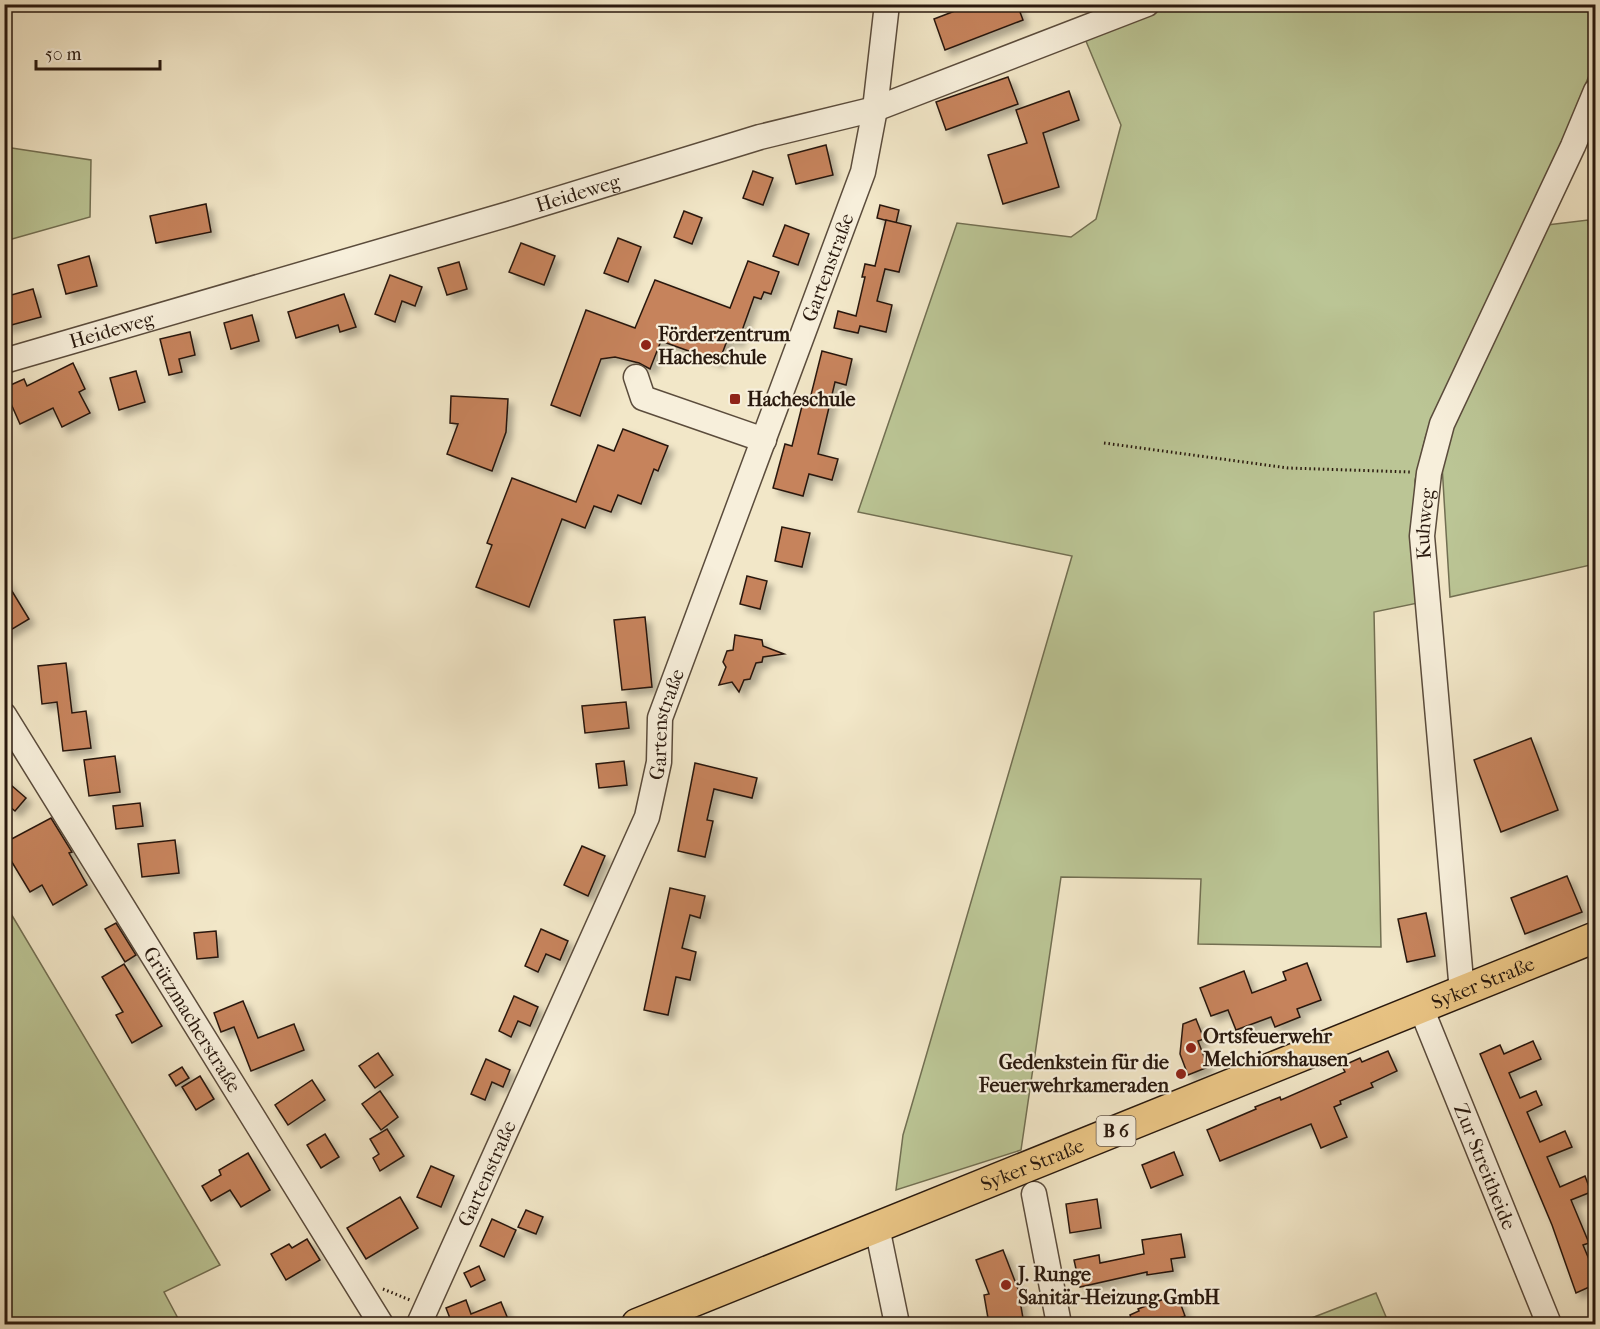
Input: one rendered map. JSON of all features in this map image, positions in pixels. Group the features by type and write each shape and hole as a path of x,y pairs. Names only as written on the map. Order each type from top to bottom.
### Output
{"main road":[{"name":"Syker Straße","path":"637,1324 1596,937"}],"street":[{"name":"Gartenstraße","path":"419,1324 647,817 659,762 660,718 863,172 875,109 887,4"},
{"name":"Heideweg","path":"4,361 509,214 760,138 875,109 1147,4"},
{"name":"Kuhweg","path":"1462,992 1422,536 1429,473 1442,424 1573,146 1596,91"},
{"path":"636,377 643,398 764,440"},
{"name":"Grützmacherstraße","path":"4,715 381,1324"},
{"name":"Zur Streitheide","path":"1421,1008 1549,1324"},
{"path":"1034,1194 1059,1324"},
{"path":"878,1227 897,1324"}],"path":[{"path":"1104,444 1288,468 1429,473"}],"green space":[{"path":"1165,5 1595,5 1595,61 1544,185 1426,435 1415,480 1418,603 1374,612 1381,947 1198,944 1201,879 1061,877 1021,1150 896,1190 903,1135 1072,556 858,512 957,223 1071,237 1096,219 1121,125 1083,34"},
{"path":"5,147 91,160 90,217 5,241"},
{"path":"1588,220 1596,289 1595,564 1450,597 1442,465 1454,425 1547,225"},
{"path":"4,902 220,1265 164,1292 181,1324 5,1324"},
{"path":"1376,1293 1389,1324 1296,1324"}],"building":[{"path":"973,4 1017,4 1023,20 945,50 934,19"},
{"path":"1008,77 1018,104 946,130 936,102"},
{"path":"1069,91 1079,120 1043,133 1059,187 1003,204 988,155 1027,143 1016,110"},
{"path":"826,145 833,175 796,184 788,155"},
{"path":"753,171 773,178 763,205 743,198"},
{"path":"206,204 211,232 156,243 150,216"},
{"path":"880,205 899,210 896,223 877,218"},
{"path":"684,211 702,218 692,244 674,237"},
{"path":"886,220 911,226 899,272 885,269 877,301 892,305 886,332 860,326 858,333 834,328 838,311 856,316 865,277 862,277 865,264 875,266"},
{"path":"785,225 809,234 798,265 773,256"},
{"path":"618,238 641,247 628,282 604,273"},
{"path":"521,243 555,256 544,285 509,272"},
{"path":"89,256 97,286 66,294 58,265"},
{"path":"748,261 779,272 771,294 764,292 761,299 754,297 738,342 728,338 719,362 661,341 650,369 639,363 615,357 601,359 580,416 551,405 586,310 635,328 655,280 730,308"},
{"path":"459,262 467,289 447,295 438,268"},
{"path":"390,275 422,287 415,306 402,301 395,322 375,314"},
{"path":"33,289 41,317 4,327 4,297"},
{"path":"344,294 356,327 340,332 338,325 296,338 288,312"},
{"path":"252,315 259,341 231,349 224,323"},
{"path":"190,332 195,355 179,359 182,372 169,375 160,339"},
{"path":"822,351 852,359 846,385 835,382 818,454 838,459 832,480 809,474 803,496 773,488 785,444 792,446 804,398 810,399"},
{"path":"73,363 85,389 79,392 90,413 62,427 53,408 20,424 4,388 24,379 27,386"},
{"path":"136,371 145,402 119,410 110,378"},
{"path":"451,396 508,399 506,432 492,471 447,454 458,424 450,423"},
{"path":"623,429 668,446 658,471 654,469 641,504 618,495 611,512 594,506 585,528 562,519 529,607 476,587 492,545 487,543 512,478 576,502 598,445 614,451"},
{"path":"782,527 810,533 802,567 775,561"},
{"path":"747,576 767,581 760,609 740,604"},
{"path":"4,578 29,619 4,634"},
{"path":"645,617 652,687 622,690 614,620"},
{"path":"735,635 762,640 763,646 784,654 763,657 762,662 756,663 750,679 744,680 739,692 732,682 719,685 726,667 723,662 727,651 733,650"},
{"path":"66,663 72,713 86,711 91,748 63,751 57,702 42,704 38,666"},
{"path":"626,702 629,728 585,733 582,706"},
{"path":"1531,738 1558,810 1501,832 1474,760"},
{"path":"115,756 120,792 89,796 84,760"},
{"path":"624,761 627,785 599,788 596,764"},
{"path":"695,763 757,778 752,798 714,789 707,820 713,821 705,857 678,851"},
{"path":"4,779 26,798 15,811 4,802"},
{"path":"140,803 143,826 116,829 113,806"},
{"path":"51,818 72,852 69,853 87,885 53,905 42,885 30,892 4,849 4,843"},
{"path":"175,840 179,873 142,877 138,844"},
{"path":"582,846 605,856 588,896 564,885"},
{"path":"1567,876 1582,912 1525,934 1511,898"},
{"path":"670,888 705,896 700,918 690,915 682,948 696,952 690,980 676,977 668,1015 644,1010"},
{"path":"1426,913 1435,956 1407,962 1398,919"},
{"path":"116,923 136,955 125,962 105,929"},
{"path":"541,929 568,941 560,960 546,954 538,972 525,966"},
{"path":"216,931 218,957 197,959 194,933"},
{"path":"1307,963 1321,1000 1297,1009 1300,1017 1275,1027 1271,1017 1236,1030 1228,1010 1211,1016 1200,988 1244,971 1252,993 1286,980 1283,972"},
{"path":"124,964 162,1026 132,1043 116,1015 123,1012 102,977"},
{"path":"514,996 538,1007 530,1026 518,1021 511,1037 499,1031"},
{"path":"243,1001 258,1038 294,1024 304,1050 251,1071 234,1027 221,1032 214,1013"},
{"name":"Ortsfeuerwehr Melchiorshausen","path":"1196,1019 1204,1039 1198,1041 1208,1067 1188,1075 1180,1054 1183,1024"},
{"path":"1533,1041 1541,1059 1509,1073 1520,1098 1536,1091 1542,1105 1527,1112 1540,1142 1565,1131 1572,1147 1547,1157 1560,1187 1585,1176 1591,1192 1571,1200 1589,1243 1583,1245 1596,1276 1596,1284 1576,1293 1552,1225 1480,1054 1500,1045 1504,1054"},
{"path":"1388,1051 1397,1071 1371,1083 1373,1087 1340,1101 1341,1104 1334,1107 1347,1137 1321,1148 1311,1124 1220,1161 1207,1130 1256,1109 1255,1107 1280,1097 1281,1100 1345,1072 1342,1066 1360,1058 1362,1062"},
{"path":"378,1053 393,1075 375,1088 359,1066"},
{"path":"486,1059 510,1070 503,1087 492,1082 485,1100 471,1094"},
{"path":"182,1067 189,1078 176,1086 169,1075"},
{"path":"200,1076 214,1099 196,1110 182,1087"},
{"path":"312,1080 325,1100 288,1125 275,1105"},
{"path":"380,1091 398,1117 381,1130 362,1104"},
{"path":"387,1129 404,1156 380,1171 373,1158 379,1154 370,1139"},
{"path":"325,1134 339,1157 321,1168 307,1145"},
{"path":"1174,1152 1183,1175 1151,1188 1142,1165"},
{"path":"248,1153 270,1190 241,1207 230,1190 211,1201 202,1186 221,1175 219,1170"},
{"path":"431,1166 454,1176 441,1207 417,1197"},
{"path":"400,1197 418,1228 366,1259 347,1228"},
{"path":"1097,1199 1101,1228 1070,1233 1066,1204"},
{"path":"526,1210 543,1217 536,1234 518,1227"},
{"path":"492,1219 516,1230 504,1257 480,1246"},
{"path":"1181,1234 1185,1257 1171,1259 1173,1271 1147,1275 1147,1272 1080,1287 1074,1260 1099,1255 1100,1263 1144,1254 1142,1240"},
{"path":"307,1239 320,1260 286,1280 271,1254 289,1244 292,1248"},
{"name":"J. Runge Sanitär-Heizung GmbH","path":"1003,1250 1018,1289 1024,1324 989,1324 984,1295 989,1294 976,1260"},
{"path":"479,1266 485,1280 471,1287 464,1273"},
{"path":"1177,1294 1185,1316 1162,1324 1133,1324 1130,1315 1139,1311 1138,1309"},
{"path":"466,1300 471,1314 501,1302 510,1324 446,1324 451,1321 446,1308"}],"place":[{"name":"Förderzentrum Hacheschule","path":"646,345"},
{"name":"Hacheschule","path":"735,399"},
{"name":"Ortsfeuerwehr Melchiorshausen","path":"1191,1048"},
{"name":"Gedenkstein für die Feuerwehrkameraden","path":"1181,1074"},
{"name":"J. Runge Sanitär-Heizung GmbH","path":"1006,1285"}]}
